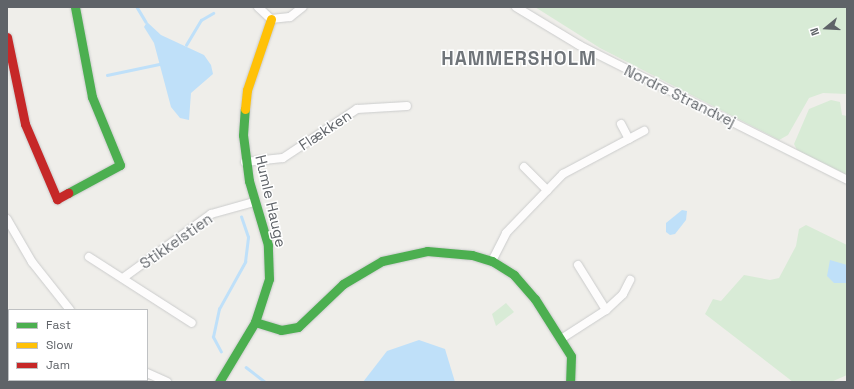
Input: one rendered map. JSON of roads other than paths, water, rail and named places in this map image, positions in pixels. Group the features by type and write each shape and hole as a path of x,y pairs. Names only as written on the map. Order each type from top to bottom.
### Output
{"street":[{"path":"7,38 25,124 58,199 120,165 92,97 75,7"},
{"path":"258,7 271,19 290,17 303,7"},
{"name":"Nordre Strandvej","path":"516,7 579,45 847,180"},
{"name":"Humle Hauge","path":"219,382 255,322 265,296 270,262 245,162 247,90 271,19"},
{"name":"Flækken","path":"245,162 283,158 357,109 407,106"},
{"path":"621,124 629,139"},
{"path":"492,261 506,233 563,174 644,131"},
{"path":"524,167 547,190"},
{"name":"Stikkelstien","path":"123,278 211,214 254,202"},
{"path":"7,219 32,262 69,309"},
{"path":"255,322 265,328 281,330 298,326 358,272 405,254 427,251 492,261 527,289 561,339 573,367 570,382"},
{"name":"Stikkelstien","path":"89,257 192,323"},
{"path":"578,265 606,310"},
{"path":"561,339 606,310 623,294 630,280"},
{"path":"148,373 167,382"}],"water":[{"path":"147,22 161,35 204,55 211,65 213,74 191,93 189,120 180,118 171,107 154,43 144,27"},
{"path":"682,210 687,211 686,220 675,234 670,235 666,232 666,223"},
{"path":"830,260 847,265 847,283 834,283 827,276"},
{"path":"419,340 445,349 455,382 363,382 387,351"}],"waterway":[{"path":"137,7 146,22"},
{"path":"186,45 201,20 213,13"},
{"path":"107,75 159,64"},
{"path":"221,352 213,337 219,309 245,262 248,237 241,217"},
{"path":"246,367 265,382"}],"district":[{"name":"HAMMERSHOLM","path":"519,59"}]}
